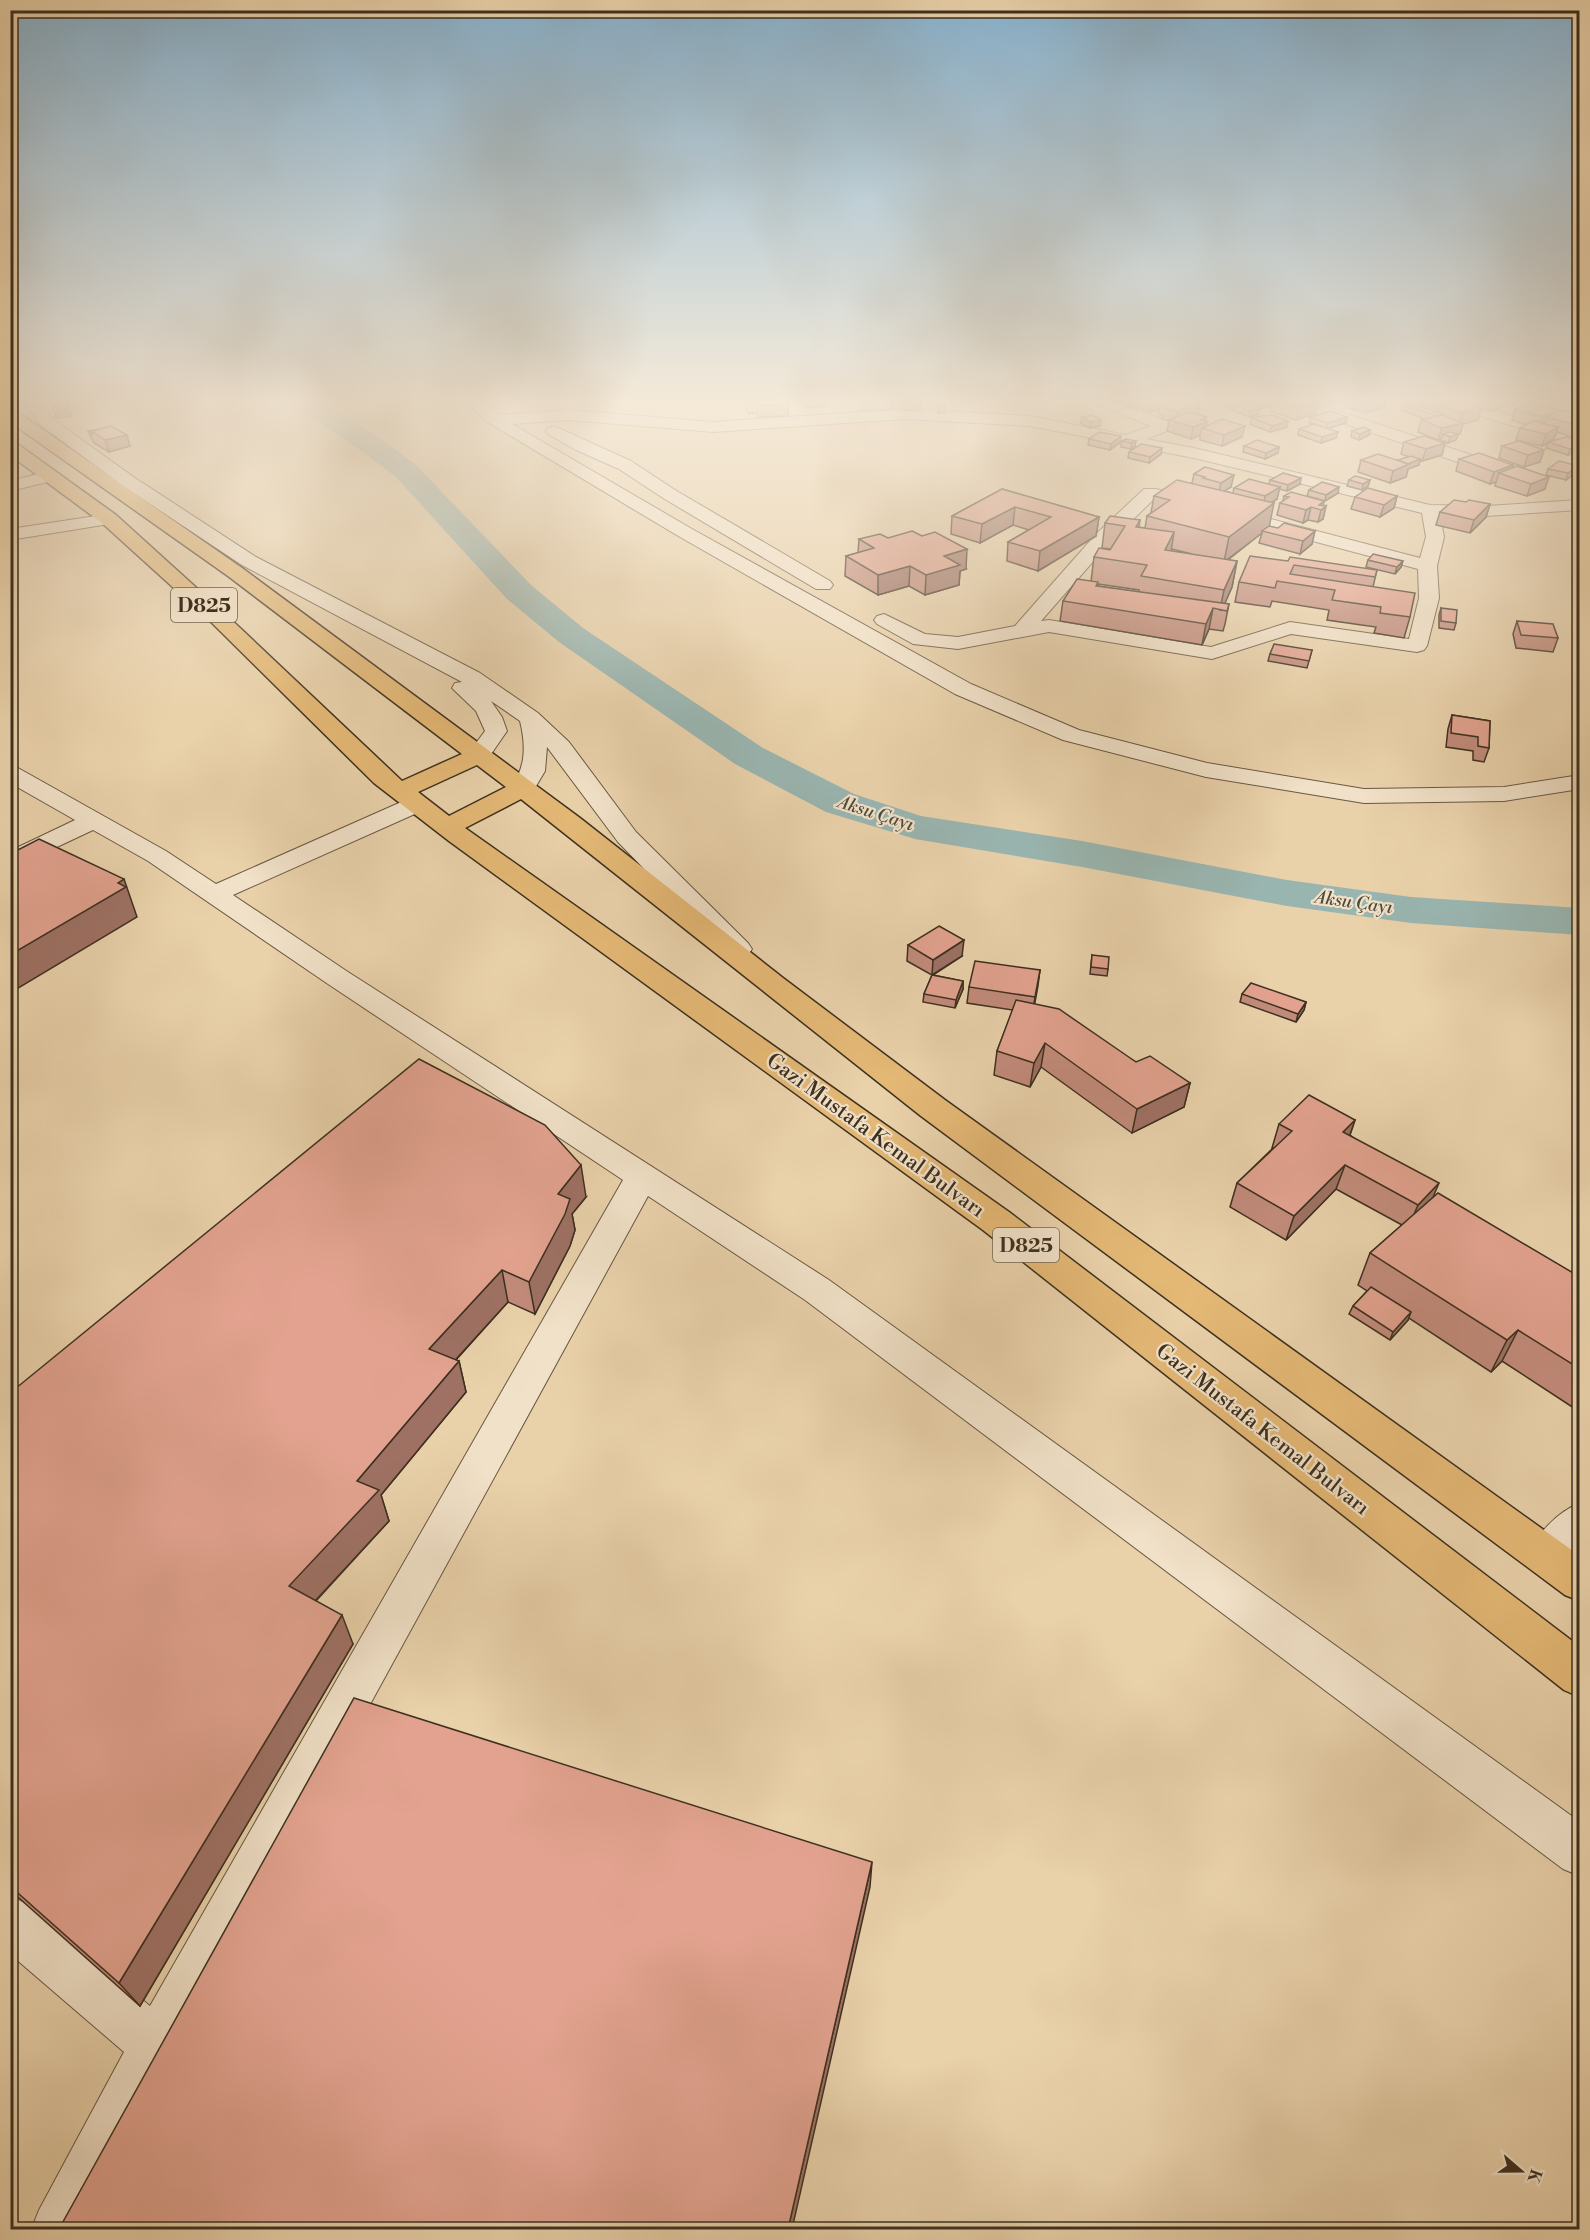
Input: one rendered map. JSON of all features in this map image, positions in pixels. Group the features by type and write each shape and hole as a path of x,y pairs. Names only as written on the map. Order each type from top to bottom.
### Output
{"highway":[{"name":"D825","path":"91,506 109,519 214,615 400,791"},
{"path":"140,506 235,573 393,693 524,788 933,1108 1580,1581"},
{"path":"400,791 479,755"},
{"path":"453,831 524,788"},
{"name":"Gazi Mustafa Kemal Bulvarı","path":"400,791 996,1221 1580,1676"}],"street":[{"path":"166,506 272,574 445,677 482,702 493,719 496,731 479,755"},
{"path":"640,506 963,689 1071,735 1206,770 1364,796 1504,794 1580,782"},
{"path":"689,506 835,592"},
{"path":"1020,633 1104,537 1137,506"},
{"path":"1198,506 1427,566"},
{"path":"1411,506 1430,510 1486,512 1573,506"},
{"path":"863,608 920,640 958,643 1049,626 1212,653 1290,628 1417,646 1429,598 1427,566 1435,537 1430,510"},
{"path":"10,535 109,519"},
{"path":"272,574 472,678 530,718 561,747 627,837 772,984"},
{"path":"524,788 530,780 537,754 530,718"},
{"path":"10,773 157,856 817,1290 1580,1852"},
{"path":"214,894 400,791"},
{"path":"10,861 94,820"},
{"path":"59,2229 156,2045 642,1176"},
{"path":"1547,1557 1580,1521"},
{"path":"10,1921 156,2045"}],"building":[{"path":"971,506 1059,506 1099,517 1040,551 1008,542 1051,517 1015,507 982,524 952,516"},
{"path":"1162,506 1271,506 1229,537 1147,516"},
{"path":"1289,506 1326,506 1321,510 1311,507 1306,510"},
{"path":"1448,506 1488,506 1474,520 1440,512"},
{"path":"1110,516 1140,520 1136,527 1174,532 1165,550 1237,561 1224,590 1141,576 1147,565 1094,557 1099,548 1110,550 1125,526 1105,523"},
{"path":"1284,523 1315,531 1303,541 1262,531 1269,526 1278,528"},
{"path":"912,531 922,536 935,532 967,549 944,556 960,565 926,575 910,566 878,575 846,556 874,548 859,539 880,534 888,538"},
{"path":"1373,554 1403,561 1397,567 1368,560"},
{"path":"1250,556 1288,561 1290,557 1377,570 1375,577 1294,565 1290,574 1415,593 1410,617 1380,613 1381,607 1332,600 1335,590 1277,581 1275,588 1239,582"},
{"path":"1077,579 1098,582 1096,586 1229,604 1227,611 1213,608 1206,624 1063,601"},
{"path":"1441,608 1457,610 1456,623 1441,621"},
{"path":"1517,621 1553,624 1558,638 1521,635"},
{"path":"1274,644 1312,650 1309,661 1270,654"},
{"path":"1452,715 1490,721 1489,748 1478,746 1478,737 1451,733"},
{"path":"39,839 124,879 118,883 126,887 10,955 10,854"},
{"path":"939,926 964,940 933,960 908,945"},
{"path":"1092,955 1109,957 1108,969 1091,967"},
{"path":"975,961 1040,970 1035,997 969,987"},
{"path":"932,975 963,981 956,1000 924,994"},
{"path":"1251,983 1306,1002 1298,1014 1242,994"},
{"path":"1016,1000 1059,1009 1136,1062 1150,1056 1190,1083 1137,1109 1045,1043 1034,1063 997,1051"},
{"path":"419,1059 545,1125 581,1165 558,1194 570,1199 565,1214 529,1282 502,1270 429,1349 459,1361 357,1481 379,1490 289,1586 342,1615 119,1983 10,1886 10,1393"},
{"path":"1309,1095 1355,1120 1343,1132 1439,1183 1418,1205 1345,1165 1294,1216 1237,1183 1292,1131 1279,1124"},
{"path":"1438,1193 1580,1277 1580,1369 1518,1330 1507,1340 1370,1253"},
{"path":"1371,1287 1411,1312 1393,1332 1353,1306"},
{"path":"354,1698 872,1862 788,2229 59,2229"}],"waterway":[{"name":"Aksu Çayı","path":"438,506 519,592 571,635 749,756 840,803 915,827 1082,854 1287,893 1411,910 1580,922"}]}
